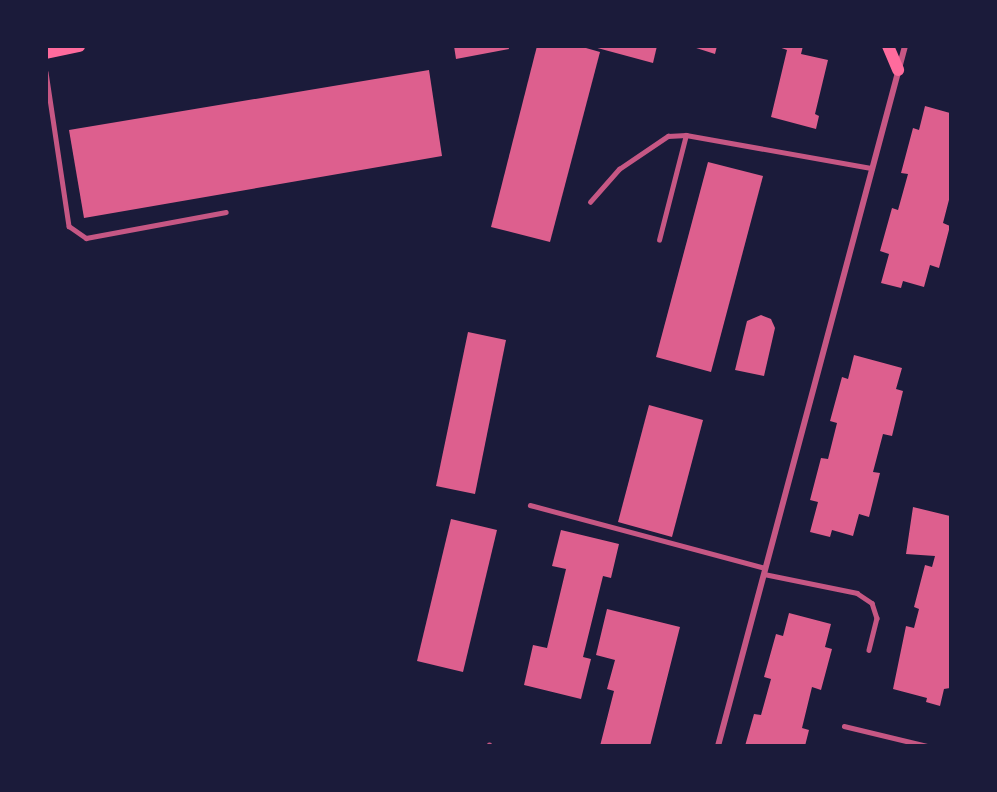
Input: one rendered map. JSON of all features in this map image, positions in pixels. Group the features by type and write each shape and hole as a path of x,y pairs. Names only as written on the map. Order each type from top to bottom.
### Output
{"main road":[{"path":"46,52 79,46"},
{"path":"888,46 898,70"}],"street":[{"path":"718,746 905,46"}],"lane":[{"path":"46,72 69,226 86,238 226,212"},
{"path":"659,240 686,135"},
{"path":"590,202 619,169 645,149 668,136 686,135 872,168"},
{"path":"530,505 764,571 857,593 872,603 877,618 869,650"},
{"path":"844,726 927,746"}],"building":[{"path":"454,46 508,46 509,49 456,59"},
{"path":"537,46 579,46 600,52 550,242 491,227"},
{"path":"590,46 657,46 653,63"},
{"path":"690,46 717,46 715,54"},
{"path":"776,46 803,46 801,54 828,60 815,114 819,116 816,129 771,117 787,50"},
{"path":"429,70 442,156 84,218 69,130"},
{"path":"925,106 950,113 950,196 943,223 950,226 939,268 930,265 924,287 903,281 901,288 881,283 889,254 880,251 892,208 898,210 908,174 901,173 913,128 919,130"},
{"path":"708,162 763,176 711,372 656,357"},
{"path":"761,315 771,319 775,328 764,376 735,370 747,321"},
{"path":"468,332 506,340 475,494 436,486"},
{"path":"854,355 902,368 896,389 903,391 892,436 883,434 873,472 880,473 869,517 859,514 853,536 832,530 830,537 810,532 818,502 810,500 821,458 828,459 837,423 830,421 842,377 848,379"},
{"path":"649,405 703,420 672,537 618,522"},
{"path":"913,507 950,516 950,688 944,689 940,706 926,702 927,698 893,689 906,626 914,628 919,609 914,607 925,565 932,567 935,556 906,554"},
{"path":"451,519 497,530 463,672 417,661"},
{"path":"561,530 619,544 611,578 603,576 583,657 591,659 581,699 524,685 533,645 547,648 566,569 552,566"},
{"path":"607,609 680,627 650,746 600,746 614,691 607,689 615,660 596,655"},
{"path":"789,613 831,624 825,647 832,649 821,690 812,687 802,728 809,730 805,746 745,746 754,714 761,715 771,679 764,677 776,634 783,636"}]}
